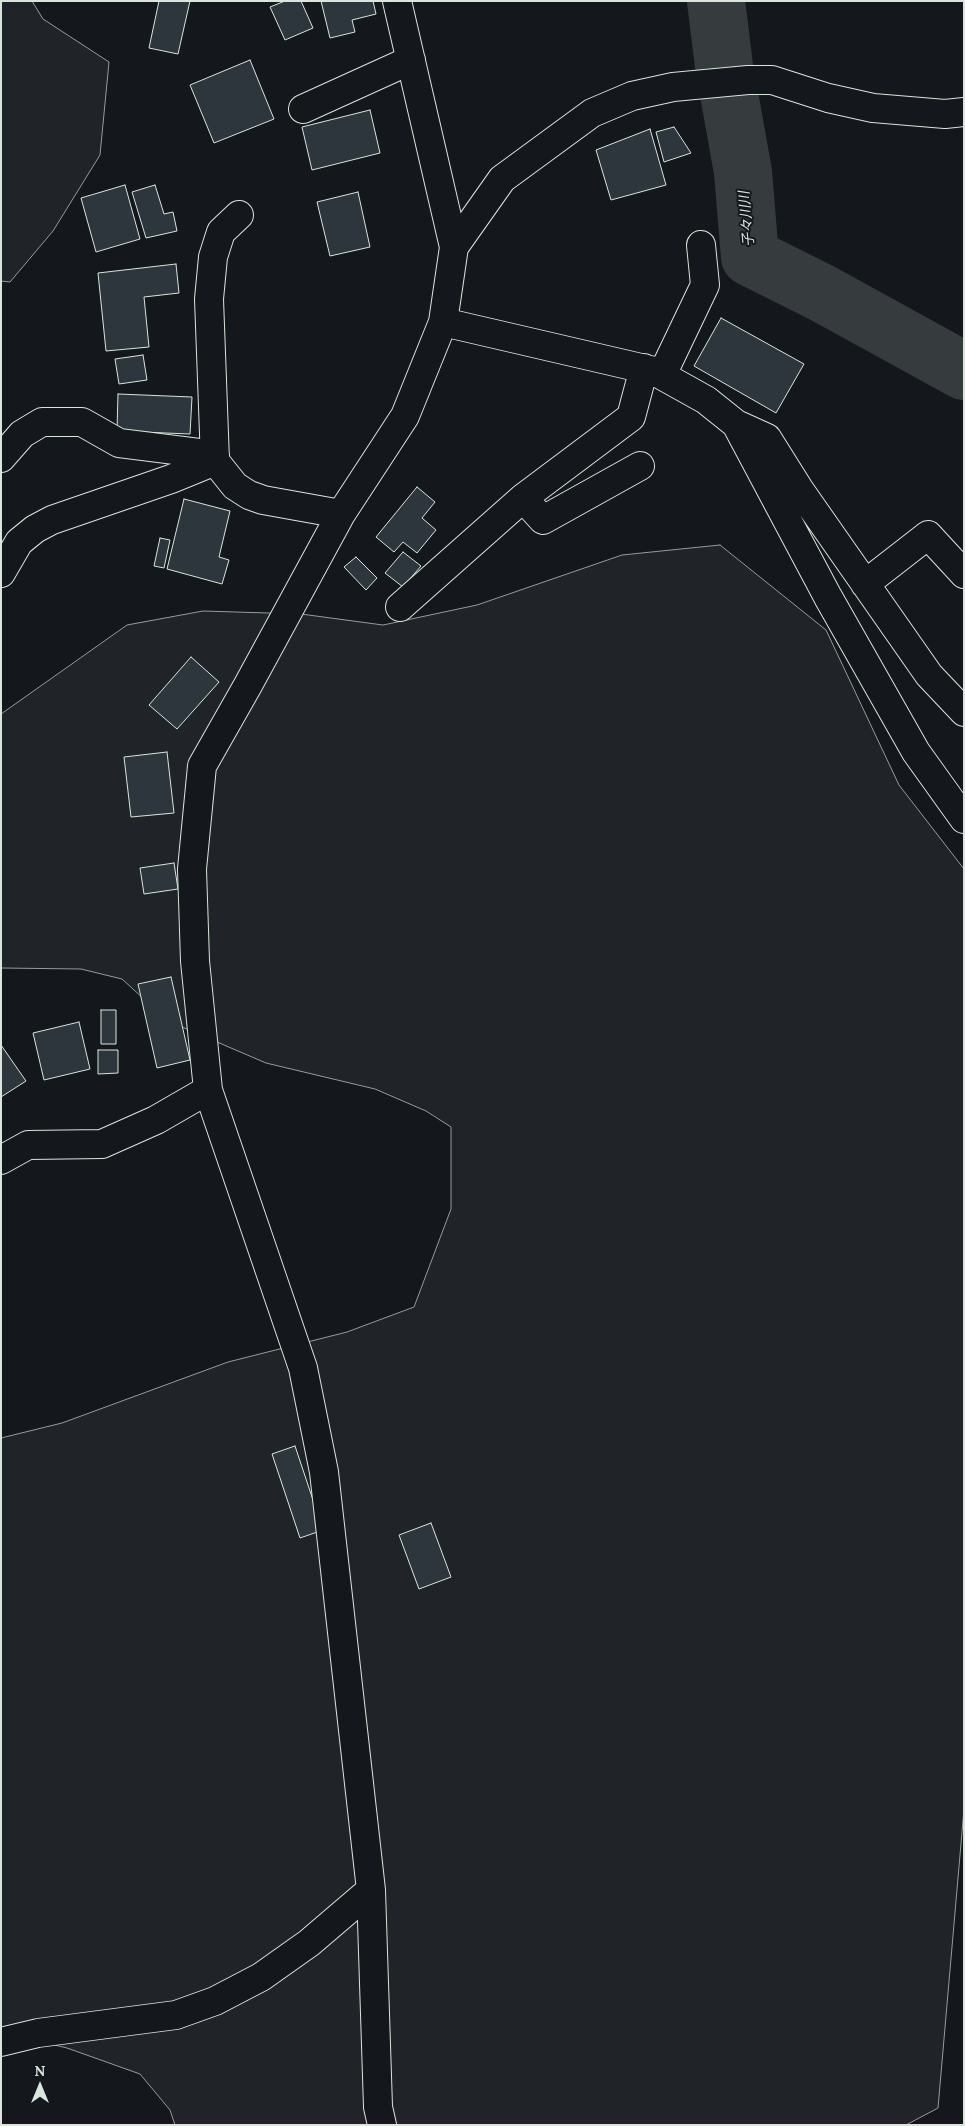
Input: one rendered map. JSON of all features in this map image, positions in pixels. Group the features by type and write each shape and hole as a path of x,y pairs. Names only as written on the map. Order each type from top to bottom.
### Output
{"street":[{"path":"382,2125 378,2107 371,1890 324,1472 303,1368 208,1090 195,961 192,869 202,766 248,686 341,514 405,416 443,322 454,247 397,1"},
{"path":"303,109 411,60"},
{"path":"454,247 502,179 592,114 632,96 673,87 748,80 772,80 828,98 873,108 945,114 964,112"},
{"path":"239,215 222,232 213,257 209,299 215,458 235,486 249,495 263,500 341,514"},
{"path":"400,607 523,498 631,417 653,372 705,285 701,245"},
{"path":"443,322 653,372 706,400 736,424 767,438 799,489 929,675 964,712"},
{"path":"1,458 22,434 42,422 82,422 119,443 215,458"},
{"path":"736,424 828,598 916,752 964,819"},
{"path":"1,573 19,542 35,529 52,520 171,479 215,458"},
{"path":"523,498 543,520 640,466"},
{"path":"865,584 928,536 964,574"},
{"path":"1,1160 28,1145 102,1144 156,1120 208,1090"},
{"path":"1,2042 38,2032 176,2015 215,2001 261,1977 309,1944 371,1890"}],"shaded area":[{"path":"1,1 32,1 43,19 109,62 100,155 53,231 10,282 1,281"},
{"path":"720,545 826,630 899,785 964,869 964,1809 938,2108 906,2125 175,2125 170,2110 140,2074 67,2048 1,2032 1,1438 62,1423 228,1362 347,1332 414,1307 451,1209 451,1127 426,1111 375,1089 266,1063 168,1021 122,979 81,969 1,968 1,714 127,625 203,611 301,614 383,625 477,605 622,555"}],"building":[{"path":"159,1 190,1 178,54 149,48"},
{"path":"285,1 301,1 313,28 285,40 270,7"},
{"path":"321,1 373,1 376,14 352,20 355,32 330,38"},
{"path":"250,60 274,119 214,143 190,85"},
{"path":"370,110 380,153 312,170 302,127"},
{"path":"674,127 691,153 664,162 656,132"},
{"path":"650,129 666,185 611,200 596,150"},
{"path":"125,185 140,239 96,252 81,198"},
{"path":"155,185 164,214 173,212 177,231 146,238 132,192"},
{"path":"358,192 370,247 330,256 317,202"},
{"path":"176,264 179,293 144,297 149,347 106,351 98,273"},
{"path":"721,318 804,364 776,413 694,366"},
{"path":"143,355 147,380 119,384 115,359"},
{"path":"118,394 192,397 190,434 117,431"},
{"path":"417,487 435,502 422,518 436,530 417,553 403,542 394,552 376,537"},
{"path":"184,499 230,511 219,557 229,560 222,584 167,569"},
{"path":"160,538 170,540 164,568 154,566"},
{"path":"403,552 421,566 403,587 385,573"},
{"path":"356,557 377,578 366,590 344,567"},
{"path":"191,657 219,682 177,729 149,705"},
{"path":"167,752 174,813 131,817 124,757"},
{"path":"174,863 178,889 144,894 140,868"},
{"path":"171,977 190,1060 157,1068 138,984"},
{"path":"101,1010 116,1010 116,1044 101,1044"},
{"path":"79,1022 90,1069 44,1080 33,1033"},
{"path":"1,1045 26,1081 1,1097"},
{"path":"98,1050 118,1050 118,1073 98,1074"},
{"path":"295,1446 323,1530 300,1538 272,1454"},
{"path":"431,1523 451,1577 419,1589 399,1535"}],"waterway":[{"name":"子々川川","path":"716,1 724,66 743,172 750,257 822,293 964,371"}]}
